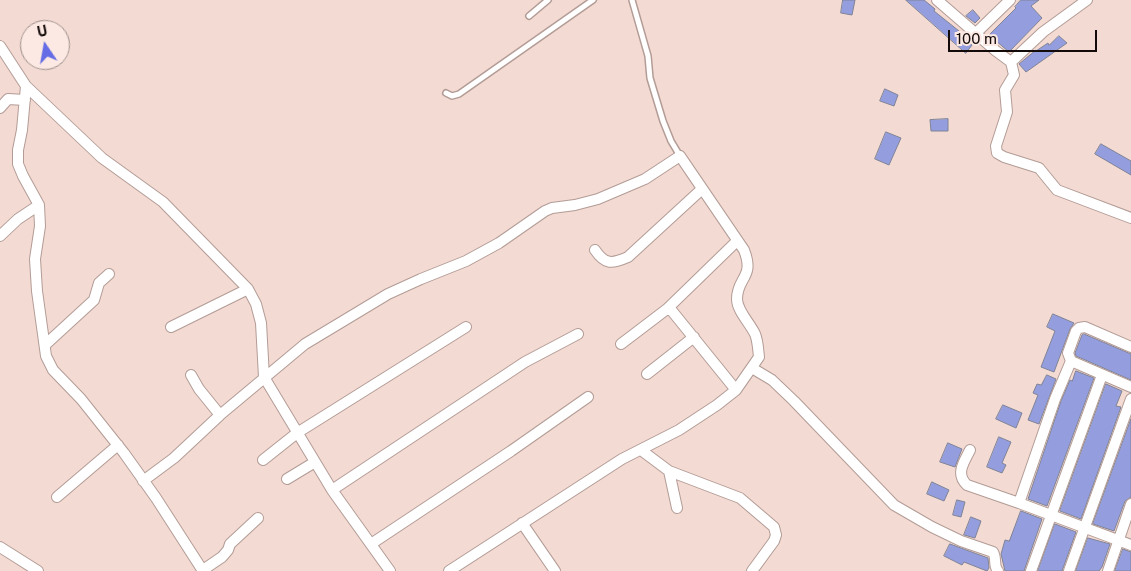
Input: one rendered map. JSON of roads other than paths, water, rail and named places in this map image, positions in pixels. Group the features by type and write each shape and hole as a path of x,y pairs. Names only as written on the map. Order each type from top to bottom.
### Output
{"street":[{"path":"976,33 1010,0"},
{"path":"1011,62 1043,32 1087,0"},
{"path":"943,2 1011,62 1014,74 1005,90 1008,107 996,146 998,154 1038,168 1057,190 1131,218"},
{"path":"0,46 26,86 102,158 163,202 248,289 256,304 261,323 264,377 332,490 390,571"},
{"path":"26,86 18,164 39,204 40,226 35,259 37,291 46,356 53,370 81,399 118,445 156,498 203,571 222,557 230,544 258,518"},
{"path":"0,108 8,99 25,100"},
{"path":"143,480 174,458 220,415 305,344 388,294 420,278 466,261 545,212 559,206 575,205 598,199 645,178 680,156 744,250 748,265 747,275 738,291 738,305 756,335 759,357 736,390 718,405 679,430 622,459 449,571"},
{"path":"595,250 601,259 606,262 620,261 628,257 702,189"},
{"path":"0,236 18,219 39,204"},
{"path":"621,344 667,309 737,241"},
{"path":"45,345 94,300 99,283 109,274"},
{"path":"171,327 248,289"},
{"path":"667,309 672,311 694,336 736,390"},
{"path":"263,460 297,433 466,327"},
{"path":"1019,503 1071,362 1068,353 1076,331 1081,327 1085,327 1131,347"},
{"path":"332,490 525,362 578,334"},
{"path":"647,374 694,336"},
{"path":"1071,362 1131,387"},
{"path":"752,368 772,380 794,401 890,501 932,527 961,541 993,552 998,571"},
{"path":"191,375 220,415"},
{"path":"1031,571 1102,375"},
{"path":"371,544 511,451 588,397"},
{"path":"1069,571 1131,399"},
{"path":"57,497 118,445"},
{"path":"641,450 669,471 740,498 774,527 776,535 774,541 752,571"},
{"path":"970,450 961,468 963,480 967,485 1131,544"},
{"path":"287,479 315,462"},
{"path":"669,471 677,508"},
{"path":"1108,571 1131,504"},
{"path":"522,524 555,571"},
{"path":"0,547 21,567 38,571"}],"lane":[{"path":"529,16 548,0"},
{"path":"446,93 452,96 458,94 593,0"},
{"path":"632,0 648,56 650,78 663,121 671,141 680,156"}]}
